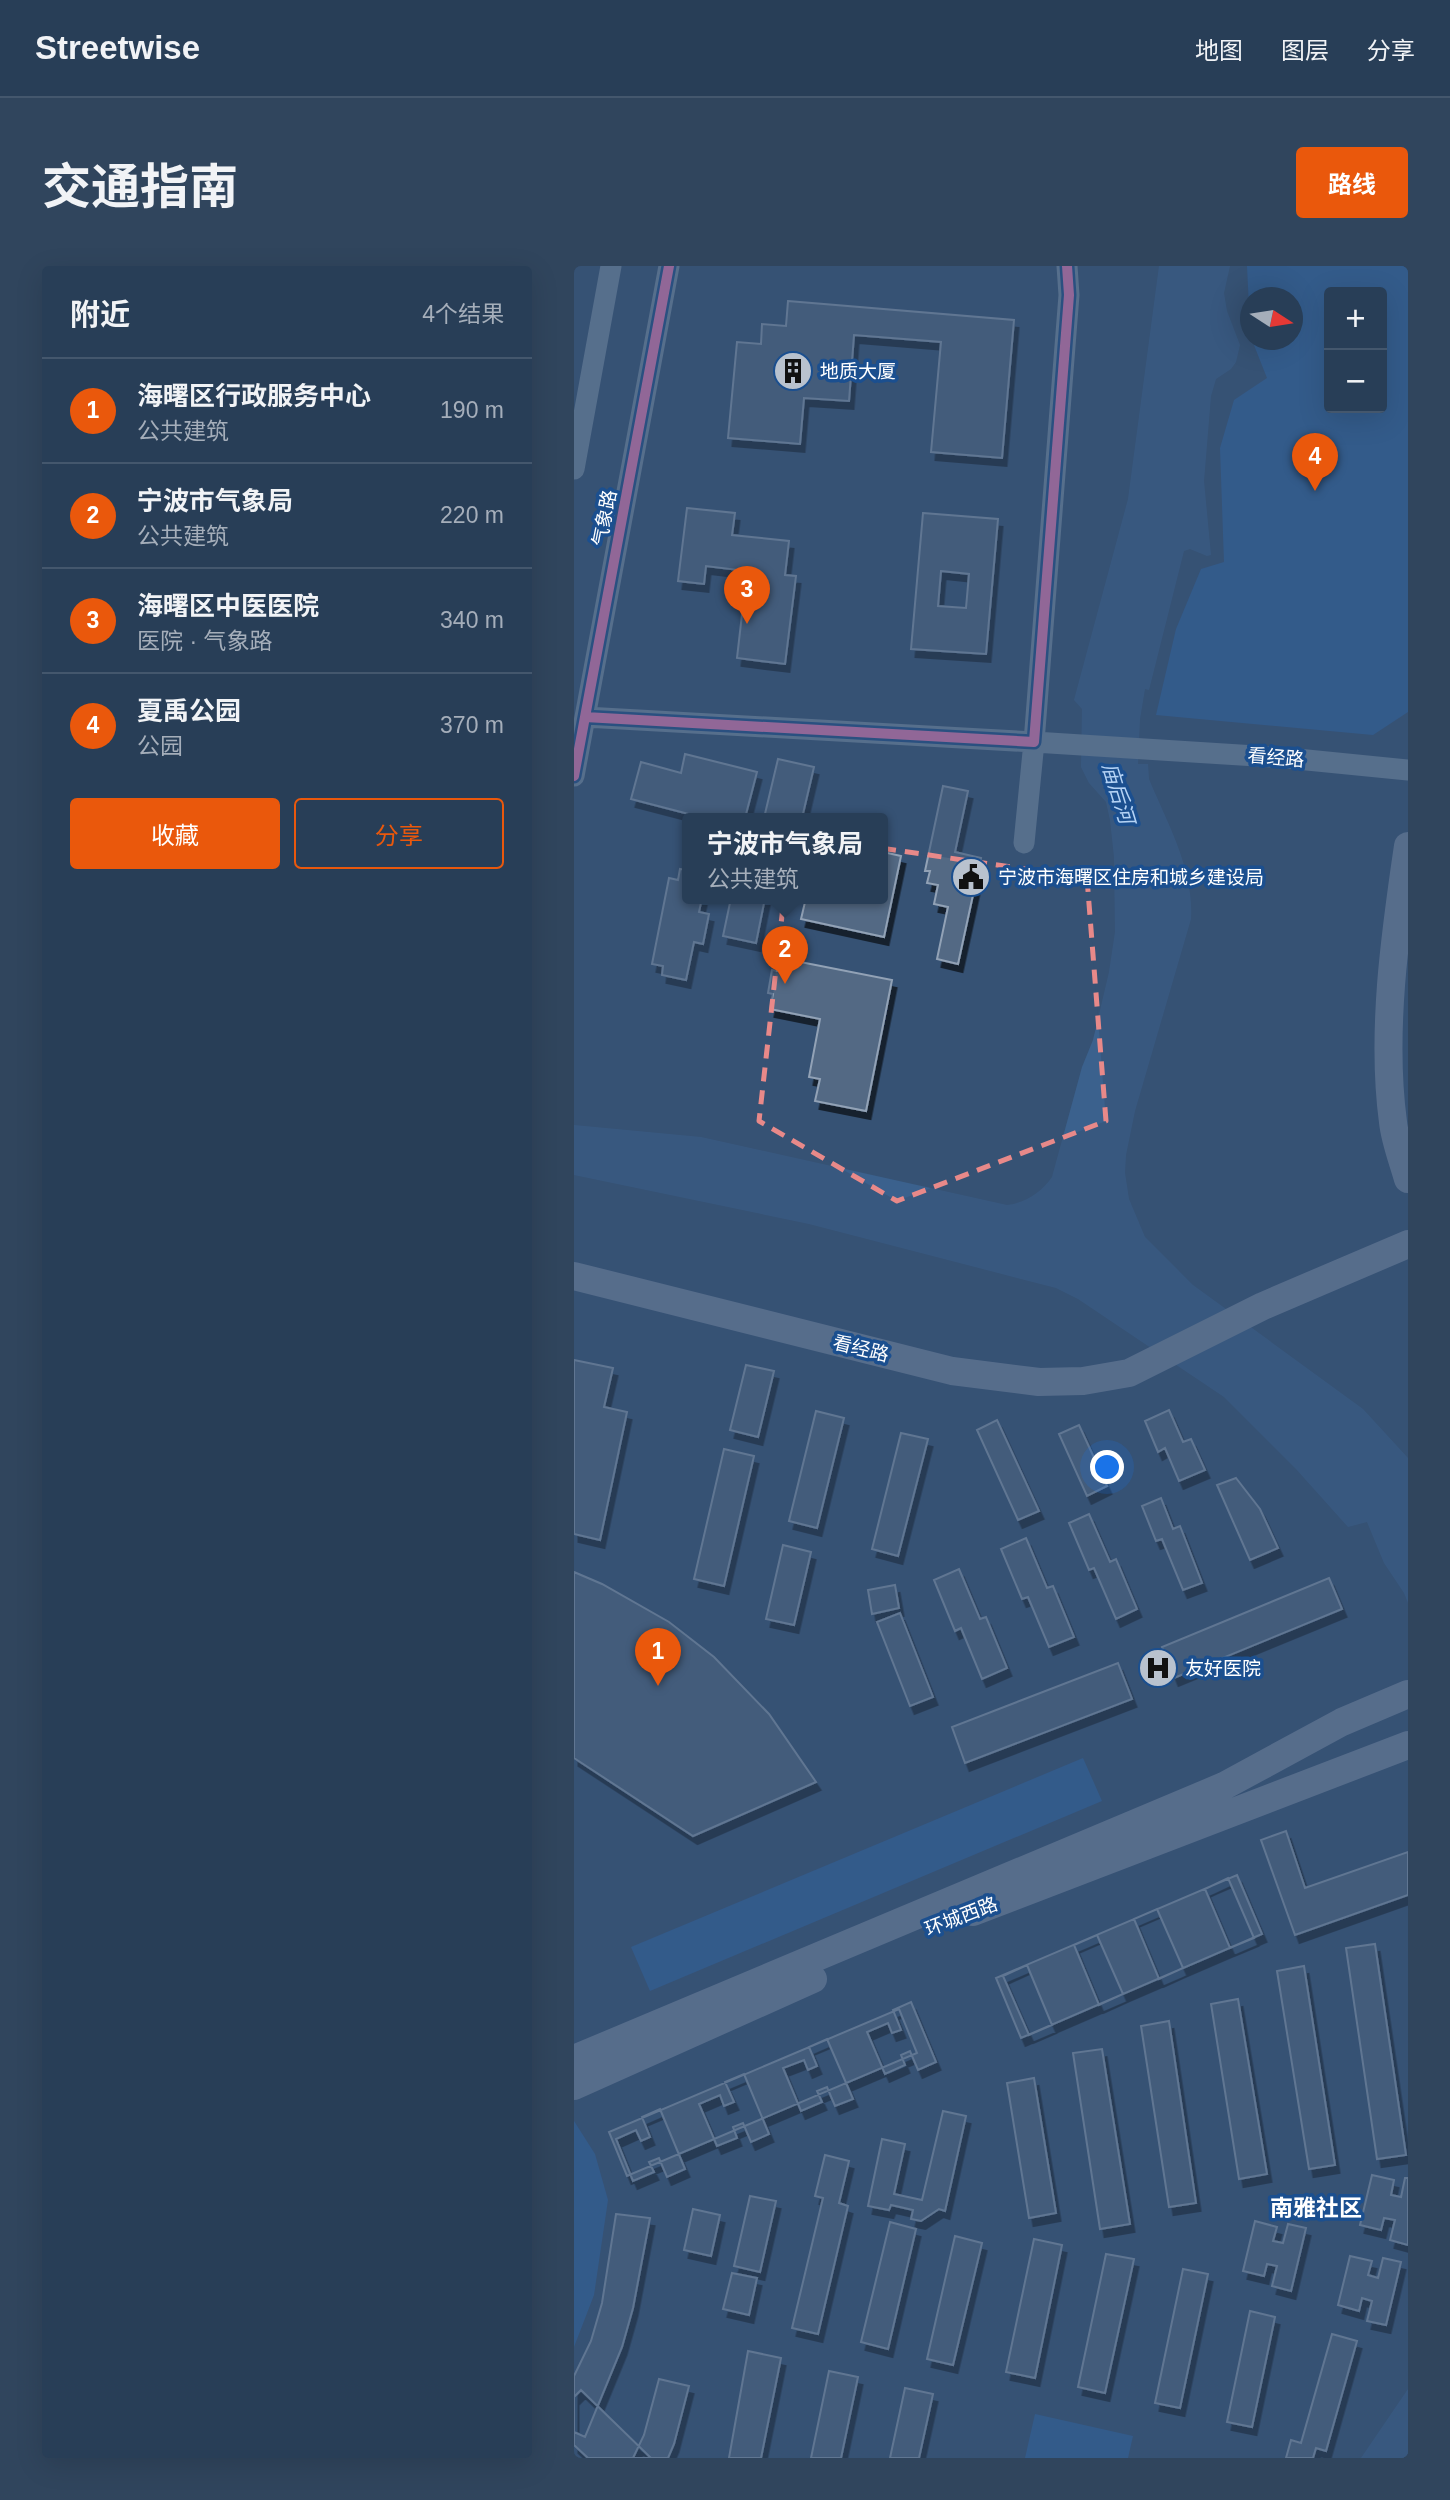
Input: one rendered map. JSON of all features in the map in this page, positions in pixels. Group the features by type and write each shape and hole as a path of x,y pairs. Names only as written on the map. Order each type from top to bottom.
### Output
{"main road":[{"path":"1408,846 1398,913 1389,1066 1393,1125 1408,1179"},
{"name":"看经路","path":"574,1276 952,1370 1039,1382 1083,1381 1129,1373 1263,1306 1408,1244"},
{"name":"环城西路","path":"574,2059 1224,1786 1342,1722 1408,1694"},
{"name":"环城西路","path":"574,2086 905,1938 1408,1745"}],"street":[{"path":"574,469 611,266"},
{"name":"气象路","path":"574,776 669,266"},
{"path":"1024,843 1068,309 1067,266"},
{"name":"看经路","path":"585,717 1144,748 1408,770"}],"highlighted area":[{"path":"791,835 1087,878 1106,1121 897,1201 759,1121"}],"shaded area":[{"path":"1247,266 1408,266 1408,712 1373,735 1156,715 1176,629 1201,569 1224,562 1220,448 1234,400 1267,378 1256,350 1303,350 1303,287 1248,287"},
{"path":"1083,1758 1102,1801 650,1991 631,1947"},
{"path":"574,2121 595,2154 608,2200 594,2295 574,2347"},
{"path":"1035,2414 1133,2436 1128,2458 1025,2458"}],"water":[{"name":"庙后河","path":"1159,266 1230,266 1224,293 1227,311 1240,345 1236,362 1216,379 1211,396 1204,481 1211,555 1190,549 1184,551 1149,690 1145,689 1140,719 1138,764 1148,764 1149,779 1184,865 1191,901 1191,919 1135,1111 1125,1173 1129,1199 1145,1237 1193,1285 1363,1409 1408,1458 1408,1603 1384,1563 1367,1522 1348,1527 1296,1469 1224,1397 1078,1299 1056,1288 809,1224 574,1175 574,1125 701,1137 1007,1205 1032,1196 1052,1177 1082,1067 1093,1040 1109,972 1115,932 1114,857 1110,820 1106,802 1089,783 1081,767 1082,709 1074,700 1128,499"},
{"path":"1408,2389 1408,2458 1361,2458"}],"building":[{"name":"地质大厦","path":"788,301 1014,320 1002,458 931,452 941,342 854,335 849,401 804,398 800,444 728,438 737,342 761,344 762,324 786,326"},
{"path":"687,508 735,513 732,535 789,541 785,575 796,576 785,664 737,658 747,571 706,566 704,584 678,581"},
{"path":"923,513 998,519 986,654 911,649","holes":["941,571 969,574 966,608 938,606"]},
{"path":"685,754 757,772 746,813 685,813 631,799 641,762 681,773"},
{"path":"778,759 814,767 803,813 765,813"},
{"path":"943,786 968,791 955,852 981,858 958,964 937,959 948,907 934,904 938,885 927,883 930,871 925,871"},
{"path":"888,853 901,856 884,937 801,919 805,904 888,904"},
{"path":"682,869 682,904 701,904 699,912 709,914 703,944 694,942 686,980 662,975 663,966 652,964 669,878 678,880"},
{"path":"730,904 764,904 756,943 723,936"},
{"path":"780,958 892,980 866,1111 815,1101 820,1079 809,1077 820,1019 770,1009 773,994 768,993 772,970 778,971"},
{"path":"574,1360 613,1368 604,1407 627,1412 600,1540 574,1534"},
{"path":"746,1365 774,1371 758,1437 730,1430"},
{"path":"1169,1410 1183,1442 1191,1439 1205,1470 1179,1481 1165,1448 1158,1452 1145,1421"},
{"path":"816,1411 844,1418 817,1528 789,1521"},
{"path":"997,1420 1039,1511 1018,1520 977,1430"},
{"path":"1079,1425 1107,1486 1087,1496 1059,1434"},
{"path":"901,1433 928,1439 898,1556 872,1549"},
{"path":"724,1449 754,1456 724,1586 694,1579"},
{"path":"1236,1478 1260,1509 1278,1548 1250,1560 1217,1485"},
{"path":"1161,1498 1173,1529 1180,1526 1202,1583 1183,1590 1162,1539 1156,1541 1142,1506"},
{"path":"1089,1514 1110,1562 1116,1559 1137,1609 1116,1619 1094,1568 1089,1570 1069,1523"},
{"path":"1026,1538 1047,1588 1053,1586 1074,1637 1049,1647 1028,1597 1022,1599 1001,1549"},
{"path":"783,1545 811,1552 794,1625 766,1619"},
{"path":"959,1569 980,1619 986,1617 1007,1668 982,1679 961,1628 955,1631 934,1580"},
{"path":"574,1572 602,1584 669,1622 714,1657 769,1714 816,1782 693,1836 574,1758"},
{"path":"1329,1578 1342,1609 1174,1678 1162,1647"},
{"path":"895,1585 899,1608 872,1614 868,1590"},
{"path":"900,1613 933,1697 910,1706 877,1622"},
{"path":"1118,1663 1132,1699 965,1763 952,1727"},
{"path":"1286,1831 1305,1888 1408,1852 1408,1895 1295,1935 1261,1840"},
{"path":"1237,1875 1262,1934 1021,2038 996,1978"},
{"path":"1228,1878 1254,1938 1230,1948 1205,1889"},
{"path":"1157,1909 1183,1968 1159,1979 1134,1919"},
{"path":"1097,1935 1123,1994 1099,2005 1074,1945"},
{"path":"1375,1944 1406,2155 1377,2159 1346,1948"},
{"path":"1027,1965 1052,2025 1029,2035 1003,1976"},
{"path":"1304,1966 1335,2165 1309,2169 1277,1971"},
{"path":"1238,1999 1267,2174 1239,2179 1211,2004"},
{"path":"911,2002 936,2062 918,2070 910,2051 901,2055 905,2065 885,2074 867,2032 888,2023 892,2033 901,2030 893,2010"},
{"path":"899,2009 917,2053 627,2176 609,2132"},
{"path":"1169,2021 1196,2203 1169,2207 1141,2026"},
{"path":"827,2039 853,2099 835,2106 827,2087 817,2091 822,2102 801,2111 783,2068 804,2060 808,2070 817,2066 809,2047"},
{"path":"1102,2049 1130,2224 1100,2229 1073,2053"},
{"path":"744,2074 769,2134 751,2142 743,2123 733,2127 737,2138 717,2146 699,2104 720,2095 724,2106 734,2102 725,2082"},
{"path":"1034,2078 1056,2213 1029,2218 1007,2083"},
{"path":"660,2109 685,2169 667,2177 659,2158 649,2162 654,2172 633,2181 616,2139 636,2130 641,2141 650,2137 642,2117"},
{"path":"943,2111 966,2116 945,2211 939,2209 921,2221 911,2219 913,2210 891,2205 889,2210 868,2206 882,2139 905,2144 894,2194 922,2200"},
{"path":"825,2155 849,2161 839,2203 848,2206 818,2334 792,2328 823,2198 815,2196"},
{"path":"1372,2175 1394,2180 1391,2195 1401,2197 1405,2178 1408,2178 1408,2245 1390,2240 1395,2220 1384,2218 1381,2230 1360,2225"},
{"path":"750,2196 776,2201 760,2272 734,2266"},
{"path":"693,2209 720,2215 711,2256 684,2250"},
{"path":"616,2214 650,2218 633,2308 622,2347 585,2437 574,2432 574,2376 591,2341 602,2303"},
{"path":"1255,2221 1277,2227 1273,2241 1283,2243 1288,2224 1306,2228 1291,2291 1272,2286 1277,2266 1267,2264 1264,2276 1243,2271"},
{"path":"890,2222 916,2229 888,2349 861,2342"},
{"path":"955,2236 982,2243 953,2365 927,2359"},
{"path":"1034,2239 1062,2245 1035,2378 1006,2372"},
{"path":"1106,2254 1134,2259 1105,2393 1078,2387"},
{"path":"1350,2256 1372,2261 1368,2275 1378,2278 1383,2258 1401,2262 1386,2325 1367,2321 1372,2301 1362,2298 1359,2311 1338,2305"},
{"path":"1183,2269 1208,2274 1180,2408 1155,2403"},
{"path":"732,2273 757,2278 749,2315 723,2309"},
{"path":"1250,2311 1275,2317 1252,2427 1227,2422"},
{"path":"1332,2334 1357,2341 1326,2451 1316,2448 1313,2458 1286,2458 1291,2440 1301,2443"},
{"path":"748,2351 781,2358 761,2458 729,2458"},
{"path":"829,2371 858,2377 841,2458 811,2458"},
{"path":"659,2379 689,2386 674,2444 668,2458 633,2458 644,2435"},
{"path":"905,2388 933,2394 919,2458 890,2458"},
{"path":"581,2390 651,2458 588,2458 574,2445 574,2397"}],"cycle path":[{"path":"574,776 669,266"},
{"path":"585,717 1034,742 1069,295 1067,266"}],"place":[{"name":"地质大厦","path":"793,371"},
{"name":"夏禹公园","path":"1315,491"},
{"name":"海曙区中医医院","path":"747,624"},
{"name":"宁波市海曙区住房和城乡建设局","path":"971,877"},
{"name":"宁波市气象局","path":"785,984"},
{"name":"友好医院","path":"1158,1668"},
{"name":"海曙区行政服务中心","path":"658,1686"}],"district":[{"name":"南雅社区","path":"1316,2208"}]}
